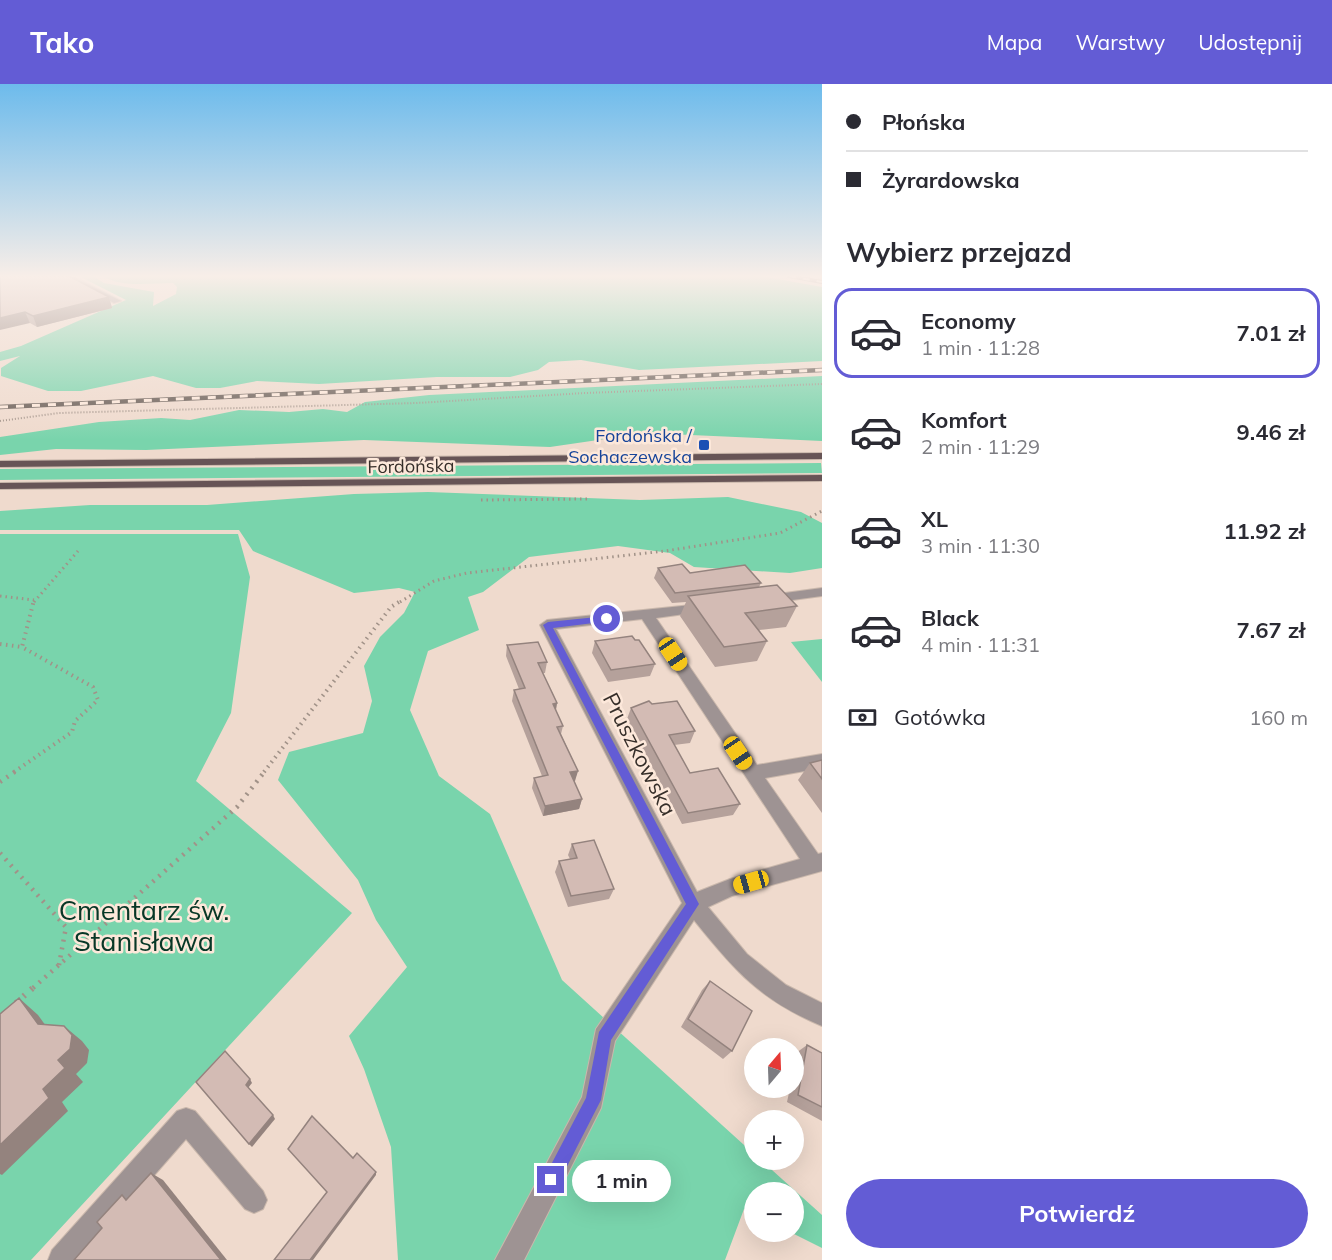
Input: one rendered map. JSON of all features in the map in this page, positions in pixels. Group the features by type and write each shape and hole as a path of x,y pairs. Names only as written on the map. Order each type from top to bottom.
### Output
{"main road":[{"name":"Fordońska","path":"0,464 822,456"},
{"name":"Fordońska","path":"0,486 822,478"}],"street":[{"path":"753,601 822,592"},
{"path":"509,1260 593,1100 604,1037 693,904 730,888 818,862 752,773 646,614 717,606"},
{"name":"Pruszkowska","path":"646,614 548,625 693,904 740,961 778,993 822,1015"},
{"path":"752,773 822,761"},
{"path":"62,1260 186,1120 254,1200"}],"path":[{"path":"0,421 59,413 405,404 585,393 822,384"},
{"path":"8,1010 237,807 391,607 434,581 477,572 665,551 780,532 822,511"},
{"path":"22,647 34,600 78,551"},
{"path":"0,596 34,600"},
{"path":"0,644 22,647 93,687 98,700 75,721 72,732 0,782"},
{"path":"0,853 66,927 59,966"}],"green space":[{"path":"56,331 822,331 822,361 639,370 581,360 549,362 538,370 510,377 437,377 319,384 257,381 220,388 196,388 153,376 81,391 48,391 1,376 1,368 20,356 0,361 0,352 21,346"},
{"path":"822,376 822,441 646,433 550,447 364,440 146,450 56,449 0,455 0,437 99,422 161,418 190,420 239,410 289,412 323,409 347,412 365,402 429,395"},
{"path":"821,463 822,473 0,480 0,469"},
{"path":"428,492 640,500 728,497 801,512 822,523 822,568 790,573 694,567 670,553 618,546 529,557 483,592 468,597 479,630 428,651 410,710 439,776 490,814 562,980 744,1145 744,1170 772,1170 785,1182 744,1182 744,1209 725,1260 398,1260 391,1147 364,1069 349,1036 407,967 376,920 358,880 278,780 289,752 363,733 372,701 364,666 380,637 404,613 415,592 399,588 354,593 253,551 239,530 0,530 0,511 90,505 207,505 354,494"},
{"name":"Cmentarz św. Stanisława","path":"0,534 238,534 250,577 231,713 196,781 352,913 31,1260 0,1260"},
{"path":"822,639 822,682 791,642"},
{"path":"804,1199 822,1215 822,1248 804,1239"}],"building":[{"path":"682,564 690,573 745,565 761,583 675,593 658,568"},
{"path":"777,585 797,606 745,613 767,641 724,647 688,596"},
{"path":"632,636 635,640 639,640 655,664 611,670 595,641"},
{"path":"538,642 547,662 538,663 557,703 553,704 563,726 557,727 578,771 570,772 582,799 545,806 534,778 548,775 514,690 525,688 507,645"},
{"path":"649,701 652,704 677,701 695,731 669,735 690,773 718,768 740,804 688,813 631,708"},
{"path":"822,760 822,779 810,763"},
{"path":"594,840 614,889 571,896 559,861 577,858 572,844"},
{"path":"710,981 752,1011 732,1051 688,1019"},
{"path":"19,998 38,1024 64,1026 72,1035 70,1049 58,1060 65,1068 43,1089 49,1098 0,1145 0,1014"},
{"path":"807,1045 822,1053 822,1107 804,1098 804,1062"},
{"path":"225,1051 250,1079 246,1085 273,1115 249,1144 196,1082"},
{"path":"312,1116 353,1158 357,1153 376,1172 310,1260 274,1260 327,1192 288,1149"},
{"path":"151,1173 221,1260 74,1260 102,1228 97,1222 122,1195 126,1200"}],"railway":[{"path":"0,407 822,370"}],"place":[{"name":"Fordońska / Sochaczewska","path":"704,445"}],"route":[{"path":"551,1180 593,1100 604,1037 693,904 548,625 607,619"}]}
